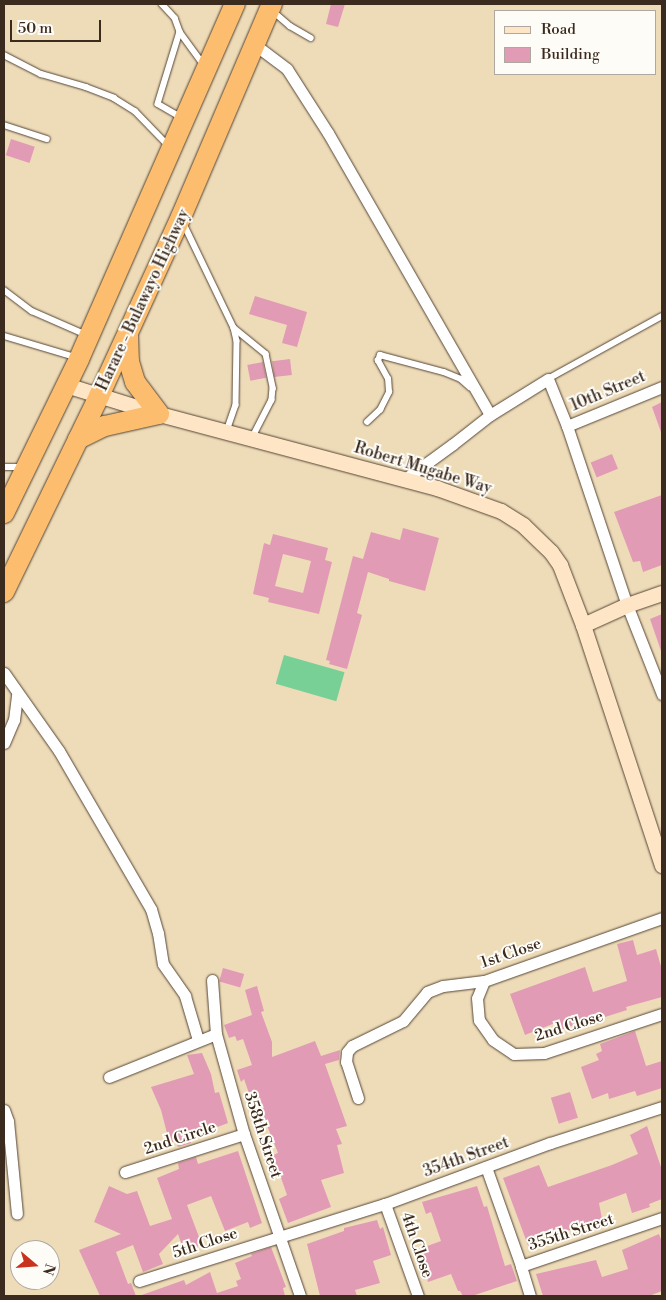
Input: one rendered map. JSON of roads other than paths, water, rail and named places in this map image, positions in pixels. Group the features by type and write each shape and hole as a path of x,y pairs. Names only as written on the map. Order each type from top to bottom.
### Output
{"highway":[{"name":"Harare - Bulawayo Highway","path":"4,513 79,359 170,147 208,69 235,4"},
{"name":"Harare - Bulawayo Highway","path":"4,592 99,396 181,217 254,44 266,6"},
{"path":"78,440 104,426 159,414 134,382 129,362 128,331"}],"street":[{"path":"254,44 287,68 323,124 490,414"},
{"path":"405,479 454,444 490,414 548,379 567,426 627,605 662,692"},
{"name":"Robert Mugabe Way","path":"66,385 159,414 405,479 478,502 501,511 523,525 551,552 560,565 583,625 662,865"},
{"name":"10th Street","path":"567,426 662,387"},
{"path":"583,625 627,605 662,593"},
{"path":"4,673 17,695 59,751 151,909 158,933 163,964 185,996 198,1040"},
{"path":"4,742 14,720 17,695"},
{"name":"1st Close","path":"358,1098 346,1062 347,1052 352,1046 403,1021 427,992 437,988 484,981 662,918"},
{"name":"358th Street","path":"212,980 216,1034 244,1134 300,1296"},
{"name":"2nd Close","path":"484,981 477,998 479,1020 493,1040 514,1054 544,1052 662,1014"},
{"path":"109,1076 216,1034"},
{"name":"354th Street","path":"280,1237 385,1204 605,1124 662,1107"},
{"path":"4,1110 8,1121 18,1214"},
{"name":"2nd Circle","path":"125,1172 244,1134"},
{"path":"486,1167 521,1266"},
{"name":"4th Close","path":"385,1204 418,1296"},
{"name":"355th Street","path":"530,1296 521,1266 662,1218"},
{"name":"5th Close","path":"139,1282 280,1237"}],"lane":[{"path":"162,4 175,18 180,32 208,69"},
{"path":"266,6 290,26 311,38"},
{"path":"180,32 158,104 184,119"},
{"path":"4,55 41,74 86,87 114,98 135,111 170,147"},
{"path":"4,125 46,139"},
{"path":"181,217 234,328 238,358 236,405 227,431"},
{"path":"4,290 32,311 89,336"},
{"path":"548,379 662,316"},
{"path":"234,328 266,354 273,388 272,400 252,438"},
{"path":"4,336 79,359"},
{"path":"367,422 380,410 389,392 388,378 378,361 380,355 444,372 476,389"},
{"path":"4,468 26,467"}]}
